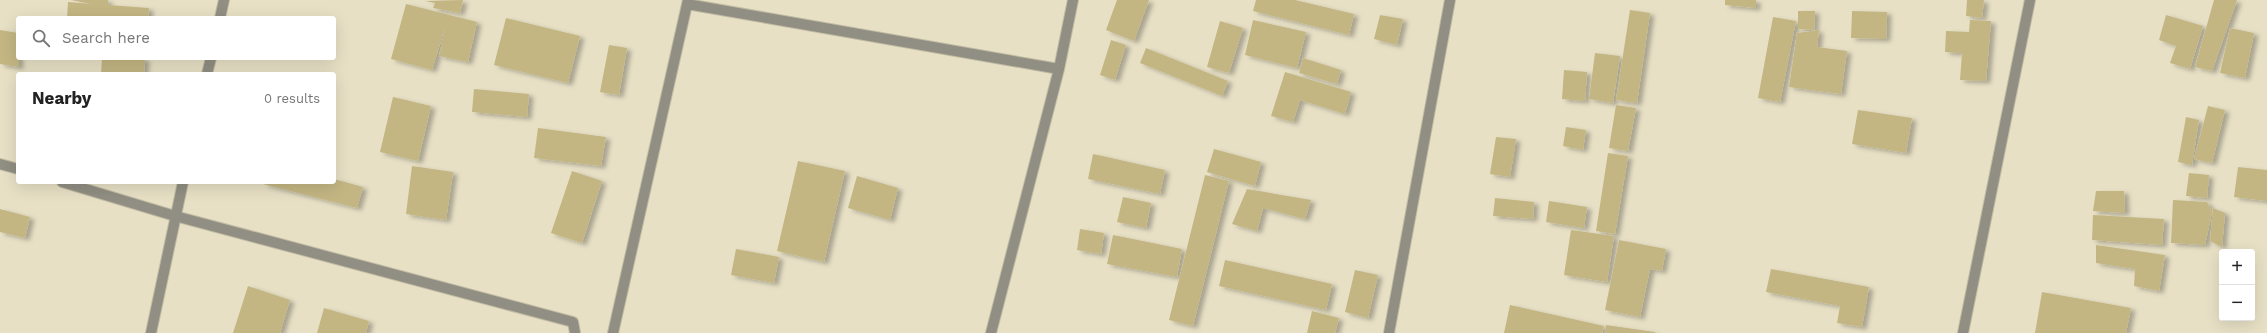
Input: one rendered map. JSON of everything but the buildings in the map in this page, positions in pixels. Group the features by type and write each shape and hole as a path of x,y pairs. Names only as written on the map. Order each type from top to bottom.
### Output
{"street":[{"path":"220,16 224,0"},
{"path":"991,333 1059,69 1073,0"},
{"path":"1389,333 1450,0"},
{"path":"1964,333 2030,0"},
{"path":"613,333 688,2 1059,69"},
{"path":"208,72 211,60"},
{"path":"0,164 16,168"},
{"path":"69,184 175,216 573,322 575,333"},
{"path":"151,333 183,184"}]}
